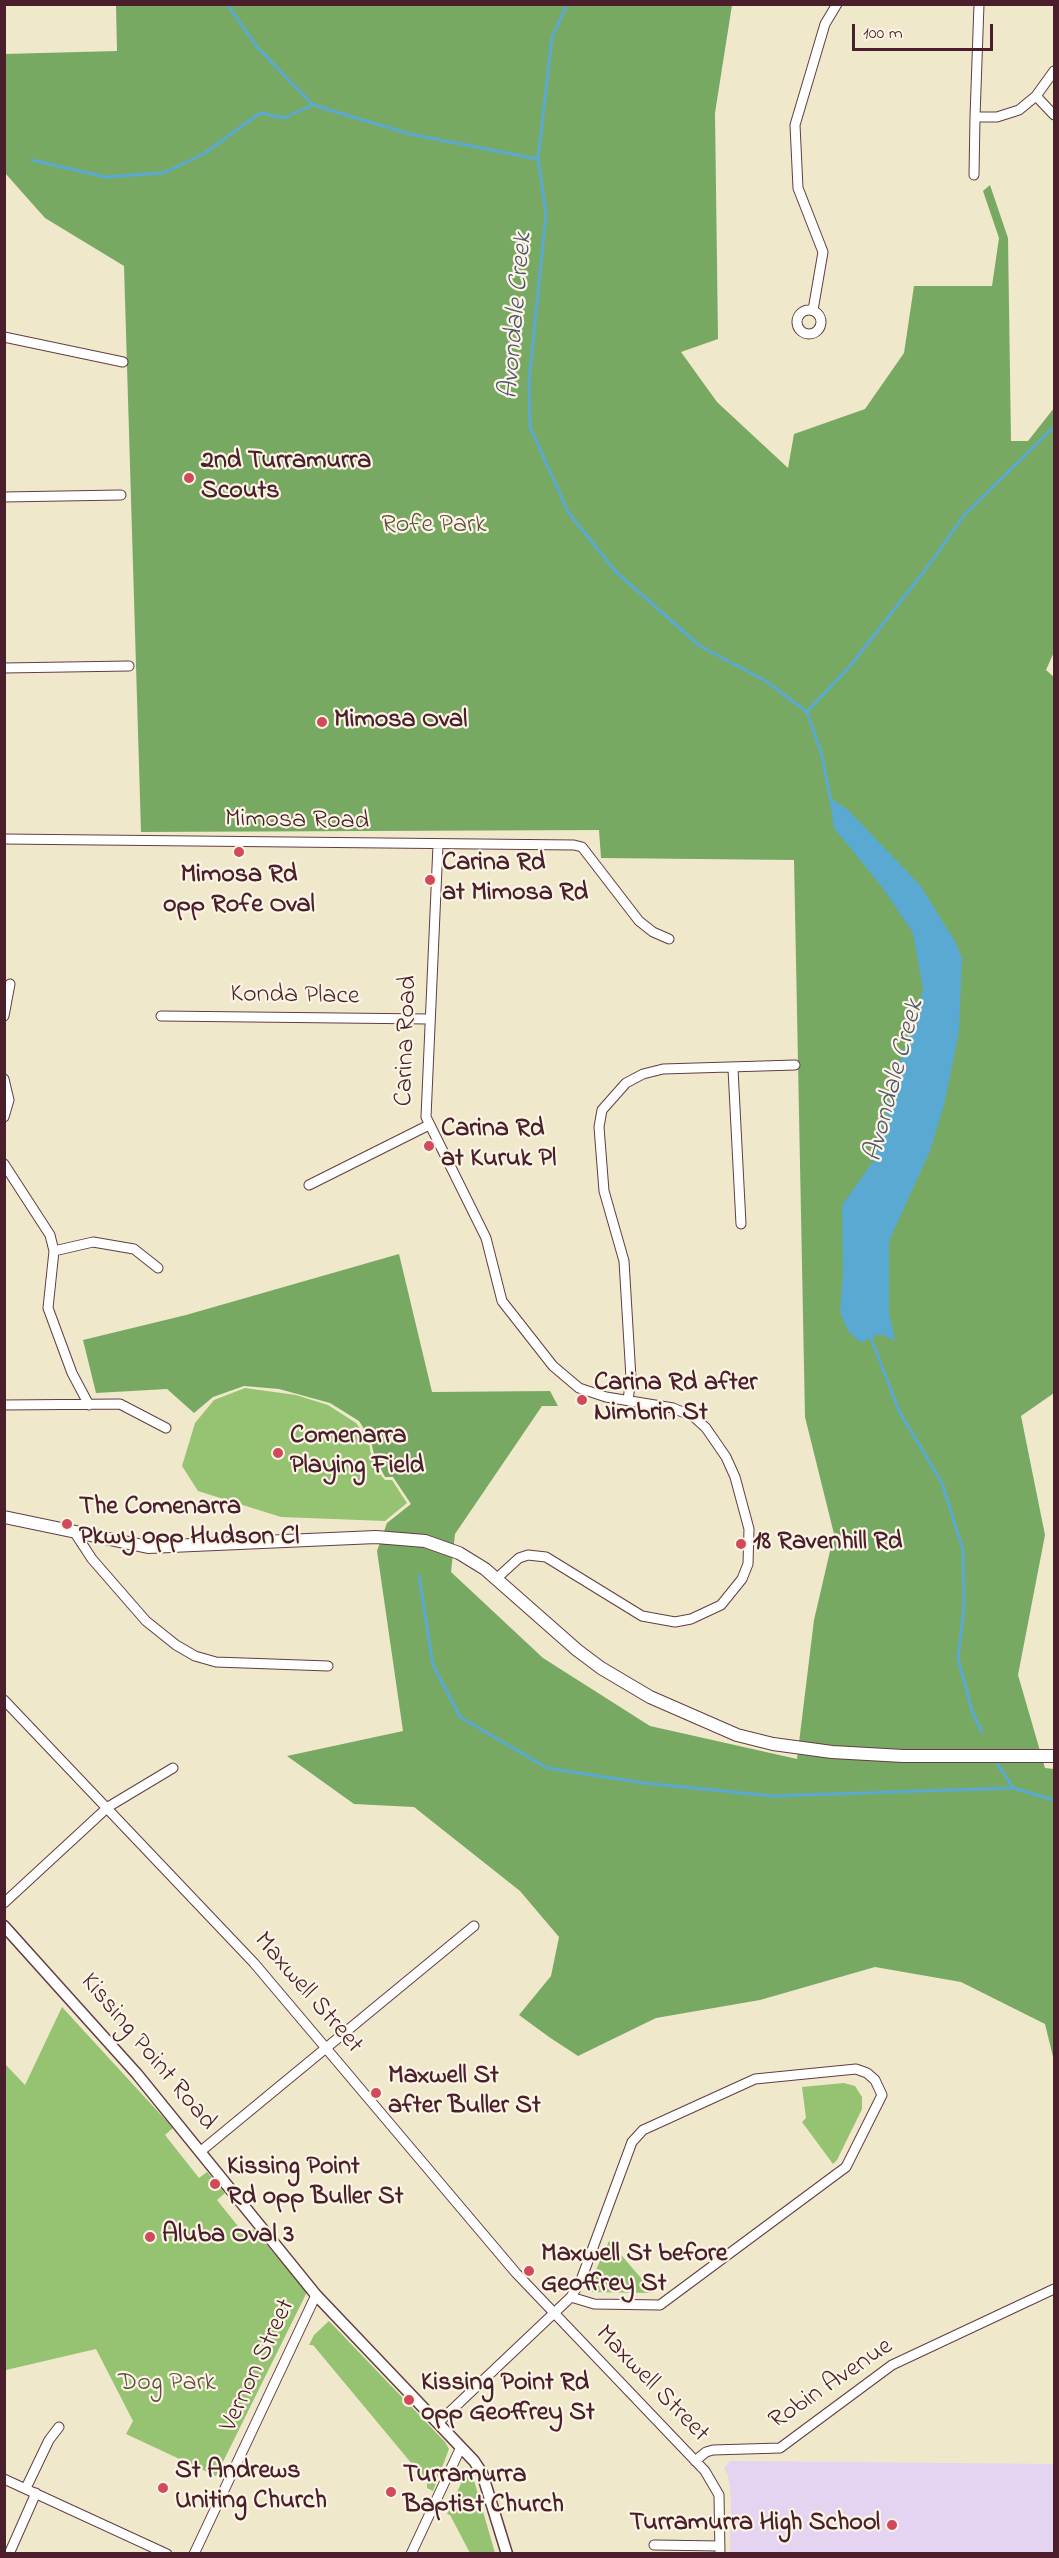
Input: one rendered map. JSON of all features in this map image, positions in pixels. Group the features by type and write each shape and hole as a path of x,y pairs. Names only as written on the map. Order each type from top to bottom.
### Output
{"main road":[{"path":"4,1516 120,1543 168,1548 375,1537 414,1539 459,1553 496,1579 601,1668 650,1697 737,1735 773,1744 832,1752 903,1756 1054,1756"}],"street":[{"path":"813,310 823,252 798,188 795,125 825,24 837,4"},
{"path":"974,175 979,4"},
{"path":"975,117 1008,114 1019,110 1036,96 1054,71"},
{"path":"1036,96 1054,116"},
{"path":"4,337 123,362"},
{"path":"4,497 121,495"},
{"path":"4,668 129,666"},
{"name":"Mimosa Road","path":"4,838 438,845 574,844 582,846 639,921 653,932 669,939"},
{"name":"Carina Road","path":"438,845 425,1106 429,1125 490,1247 502,1301 524,1331 567,1379 594,1394 683,1411 706,1428 726,1457 742,1498 751,1546 748,1564 732,1593 707,1613 691,1619 667,1621 642,1616 556,1560 546,1557 519,1558 496,1579"},
{"path":"4,1016 10,984"},
{"name":"Konda Place","path":"161,1016 429,1019"},
{"path":"628,1400 631,1378 624,1261 604,1191 599,1127 602,1110 626,1083 643,1074 663,1070 733,1070 795,1065"},
{"path":"733,1070 741,1224"},
{"path":"4,1079 9,1100 4,1117"},
{"path":"309,1185 429,1125"},
{"path":"4,1164 50,1235 54,1251 48,1308 72,1373 89,1405"},
{"path":"54,1251 93,1242 134,1249 158,1268"},
{"path":"4,1405 128,1406 166,1428"},
{"path":"75,1533 92,1559 146,1621 176,1645 195,1656 216,1662 328,1665"},
{"name":"Maxwell Street","path":"4,1700 254,1963 553,2314 712,2480 719,2495 720,2550"},
{"path":"4,1904 108,1807 173,1768"},
{"name":"Kissing Point Road","path":"4,1926 104,2036 201,2151 316,2295 461,2447 482,2473 507,2553"},
{"path":"201,2151 474,1926"},
{"path":"438,2423 571,2297 581,2280 632,2142 643,2130 755,2079 856,2069 867,2073 875,2080 882,2095 846,2167 660,2305 594,2304 571,2297"},
{"name":"Robin Avenue","path":"695,2461 706,2452 713,2450 780,2448 892,2365 1054,2289"},
{"name":"Vernon Street","path":"194,2553 316,2295"},
{"path":"26,2488 49,2440 59,2427"},
{"path":"411,2553 461,2447"},
{"path":"4,2478 167,2553"},
{"path":"9,2553 36,2493"},
{"path":"654,2545 720,2550"}],"shaded area":[{"name":"Turramurra High School","path":"730,2461 1054,2464 1054,2553 730,2553 731,2497 728,2475 724,2468"}],"green space":[{"name":"Rofe Park","path":"116,5 732,5 715,113 718,339 681,352 717,402 788,468 794,434 865,409 904,353 914,286 992,286 999,238 983,191 990,185 1008,238 1011,441 1028,441 1054,408 1054,652 1046,670 1054,677 1054,1393 1021,1416 1045,1535 1018,1675 1045,1768 1054,1769 1054,2061 1045,2024 961,1982 875,1967 760,2000 656,2018 578,2056 549,2037 519,2015 551,1976 559,1937 520,1891 414,1807 354,1804 287,1756 403,1731 377,1551 387,1523 411,1504 393,1477 385,1477 375,1458 370,1438 359,1421 330,1403 279,1389 244,1386 213,1397 194,1413 167,1389 96,1393 83,1340 186,1315 399,1254 432,1392 550,1391 558,1406 542,1406 455,1534 451,1572 543,1658 650,1726 797,1759 814,1620 834,1534 805,1417 794,860 601,858 599,830 141,832 124,266 45,218 5,173 4,54 117,51"},
{"name":"Comenarra Playing Field","path":"245,1388 296,1395 328,1405 356,1423 368,1439 372,1459 380,1474 385,1480 392,1480 407,1503 385,1521 281,1517 198,1491 182,1466 195,1423 214,1400"},
{"name":"Dog Park","path":"62,2007 173,2128 165,2135 199,2178 207,2172 225,2193 217,2200 245,2235 253,2229 307,2292 216,2476 126,2434 133,2421 96,2349 6,2370 5,2374 5,2064 25,2085"},
{"path":"844,2083 855,2086 862,2097 862,2109 833,2164 802,2122 806,2118 802,2087"},
{"path":"609,2241 654,2293 586,2292"},
{"path":"329,2321 445,2442 449,2449 433,2491 427,2488 427,2482 313,2345 309,2345 314,2335"},
{"path":"468,2468 471,2470 495,2553 470,2553 450,2515 447,2514"}],"water":[{"path":"829,797 848,810 920,885 956,943 962,959 959,1032 944,1105 930,1151 889,1241 889,1311 895,1341 883,1335 876,1335 861,1343 848,1331 840,1312 843,1271 842,1205 875,1159 895,1078 923,990 913,933 882,887 834,828"}],"waterway":[{"path":"227,4 257,47 313,105"},
{"name":"Avondale Creek","path":"567,4 552,38 538,159 546,214 529,382 530,427 568,512 616,572 700,646 766,681 807,712 821,752 831,801"},
{"path":"32,160 105,177 164,173 205,153 260,113 284,118 313,105 410,134 537,159"},
{"path":"807,712 850,666 929,565 965,514 1054,427"},
{"name":"Avondale Creek","path":"870,1335 899,1411 942,1483 963,1550 964,1607 958,1658 972,1711 982,1732"},
{"path":"419,1576 433,1665 460,1717 547,1768 644,1783 772,1796 1013,1788"},
{"name":"Avondale Creek","path":"996,1762 1013,1788 1054,1800"}],"place":[{"name":"2nd Turramurra Scouts","path":"189,478"},
{"name":"Mimosa Oval","path":"322,722"},
{"name":"Mimosa Rd opp Rofe Oval","path":"239,852"},
{"name":"Carina Rd at Mimosa Rd","path":"430,880"},
{"name":"Carina Rd at Kuruk Pl","path":"429,1146"},
{"name":"Carina Rd after Nimbrin St","path":"582,1400"},
{"name":"Comenarra Playing Field","path":"278,1453"},
{"name":"The Comenarra Pkwy opp Hudson Cl","path":"67,1524"},
{"name":"18 Ravenhill Rd","path":"741,1544"},
{"name":"Maxwell St after Buller St","path":"376,2093"},
{"name":"Kissing Point Rd opp Buller St","path":"215,2184"},
{"name":"Aluba Oval 3","path":"150,2237"},
{"name":"Maxwell St before Geoffrey St","path":"529,2271"},
{"name":"Kissing Point Rd opp Geoffrey St","path":"409,2400"},
{"name":"St Andrews Uniting Church","path":"163,2488"},
{"name":"Turramurra Baptist Church","path":"391,2492"},
{"name":"Turramurra High School","path":"892,2525"}]}
